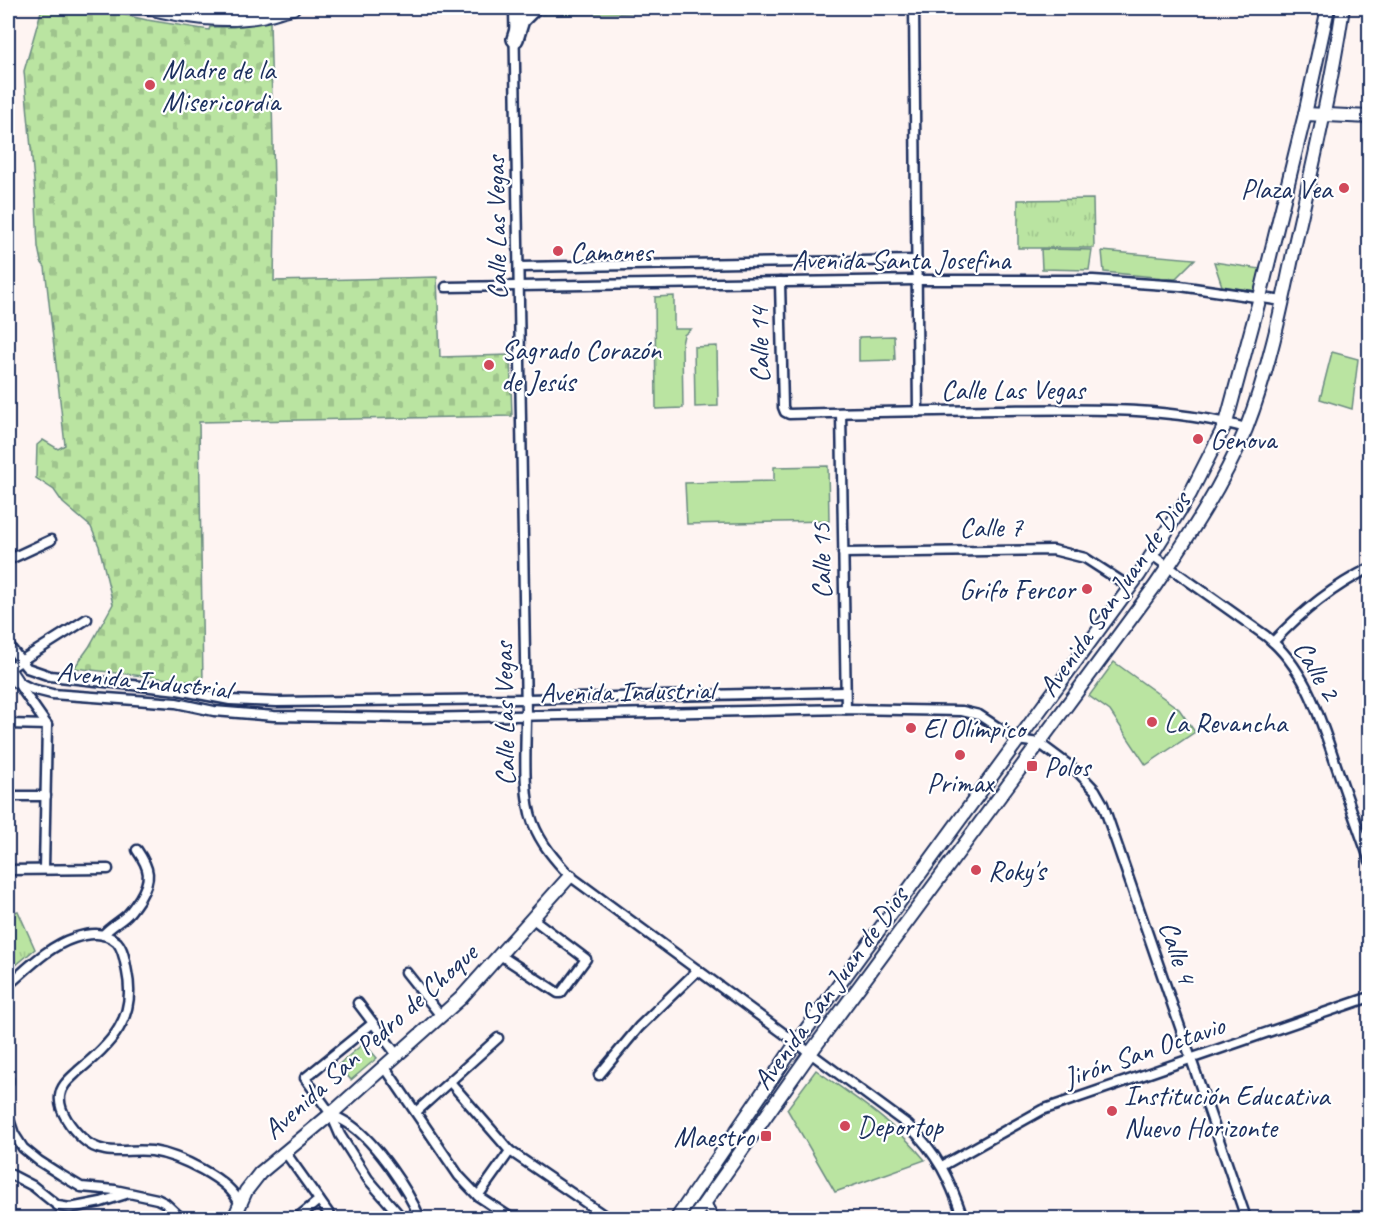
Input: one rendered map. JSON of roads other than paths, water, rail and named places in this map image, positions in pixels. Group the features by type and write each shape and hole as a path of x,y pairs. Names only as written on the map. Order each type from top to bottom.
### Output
{"highway":[{"path":"515,39 521,20 533,8"}],"main road":[{"path":"155,8 203,18 227,19 260,16 293,8"},
{"name":"Avenida San Juan de Dios","path":"677,1218 797,1042 1139,575 1190,494 1226,423 1305,114 1328,8"},
{"name":"Avenida San Juan de Dios","path":"694,1218 811,1052 1155,586 1223,477 1246,428 1283,301 1325,115 1343,8"},
{"path":"1305,114 1370,117"},
{"path":"1139,575 1155,586"},
{"path":"8,669 16,681"},
{"name":"Avenida San Pedro de Choque","path":"234,1218 239,1203 260,1173 331,1114 460,998 570,876"}],"street":[{"name":"Calle Las Vegas","path":"514,8 528,805 541,841 570,876 903,1121 928,1145 942,1166 963,1218"},
{"path":"914,8 918,412"},
{"name":"Avenida Santa Josefina","path":"519,267 917,260"},
{"name":"Avenida Santa Josefina","path":"446,287 917,280 1093,280 1180,286 1283,301"},
{"name":"Calle 14","path":"780,282 783,407"},
{"name":"Calle Las Vegas","path":"783,407 789,414 1055,409 1159,412 1246,428"},
{"name":"Calle 15","path":"842,413 846,710"},
{"path":"8,560 51,540"},
{"name":"Calle 7","path":"843,552 1053,550 1094,562 1130,587"},
{"name":"Calle 2","path":"1152,555 1273,642 1295,668 1311,696 1370,861"},
{"path":"1273,642 1292,621 1318,599 1348,579 1370,568"},
{"path":"8,669 87,619"},
{"path":"8,645 27,668 50,676 178,690 230,700 277,702 526,699 845,692"},
{"path":"16,681 46,725 44,869"},
{"name":"Avenida Industrial","path":"16,681 32,689 52,694 176,703 214,711 264,715 417,718 846,710 963,711 979,715 1017,740"},
{"path":"8,724 46,725"},
{"name":"Calle 4","path":"1017,740 1039,743 1078,772 1095,790 1103,804 1246,1218"},
{"path":"8,796 46,796"},
{"path":"103,934 126,917 137,904 149,879 148,869 137,850"},
{"path":"8,870 108,869"},
{"path":"500,955 561,993 586,959 532,919"},
{"path":"8,985 60,944 85,934 103,934 119,944 129,982 126,1016 118,1032 106,1047 64,1085 60,1095 60,1107 83,1139 95,1147 121,1152 149,1151 180,1159 229,1188 236,1195 239,1203"},
{"path":"599,1075 635,1031 698,970"},
{"path":"406,972 441,1016"},
{"name":"Jirón San Octavio","path":"942,1166 1042,1110 1370,997"},
{"path":"358,1003 397,1055"},
{"path":"373,1023 305,1078 331,1114 340,1135 368,1179 402,1218"},
{"path":"416,1112 498,1038"},
{"path":"384,1066 459,1176 478,1196 511,1218"},
{"path":"450,1082 510,1151 608,1218"},
{"path":"331,1114 352,1126 366,1139 404,1185 420,1218"},
{"path":"8,1116 22,1148 81,1187 145,1195 165,1203 181,1218"},
{"path":"478,1196 510,1151"},
{"path":"285,1152 332,1218"},
{"path":"8,1173 33,1186 58,1206 70,1208 126,1194"},
{"path":"297,1218 319,1200"},
{"path":"705,1202 714,1218"}],"place":[{"name":"Madre de la Misericordia","path":"150,85"},
{"name":"Plaza Vea","path":"1344,188"},
{"name":"Camones","path":"558,251"},
{"name":"Sagrado Corazón de Jesús","path":"489,365"},
{"name":"Genova","path":"1198,439"},
{"name":"Grifo Fercor","path":"1087,589"},
{"name":"La Revancha","path":"1152,722"},
{"name":"El Olímpico","path":"911,728"},
{"name":"Primax","path":"960,755"},
{"name":"Polos","path":"1032,766"},
{"name":"Roky's","path":"976,870"},
{"name":"Institución Educativa Nuevo Horizonte","path":"1112,1111"},
{"name":"Deportop","path":"845,1126"},
{"name":"Maestro","path":"766,1136"}]}
